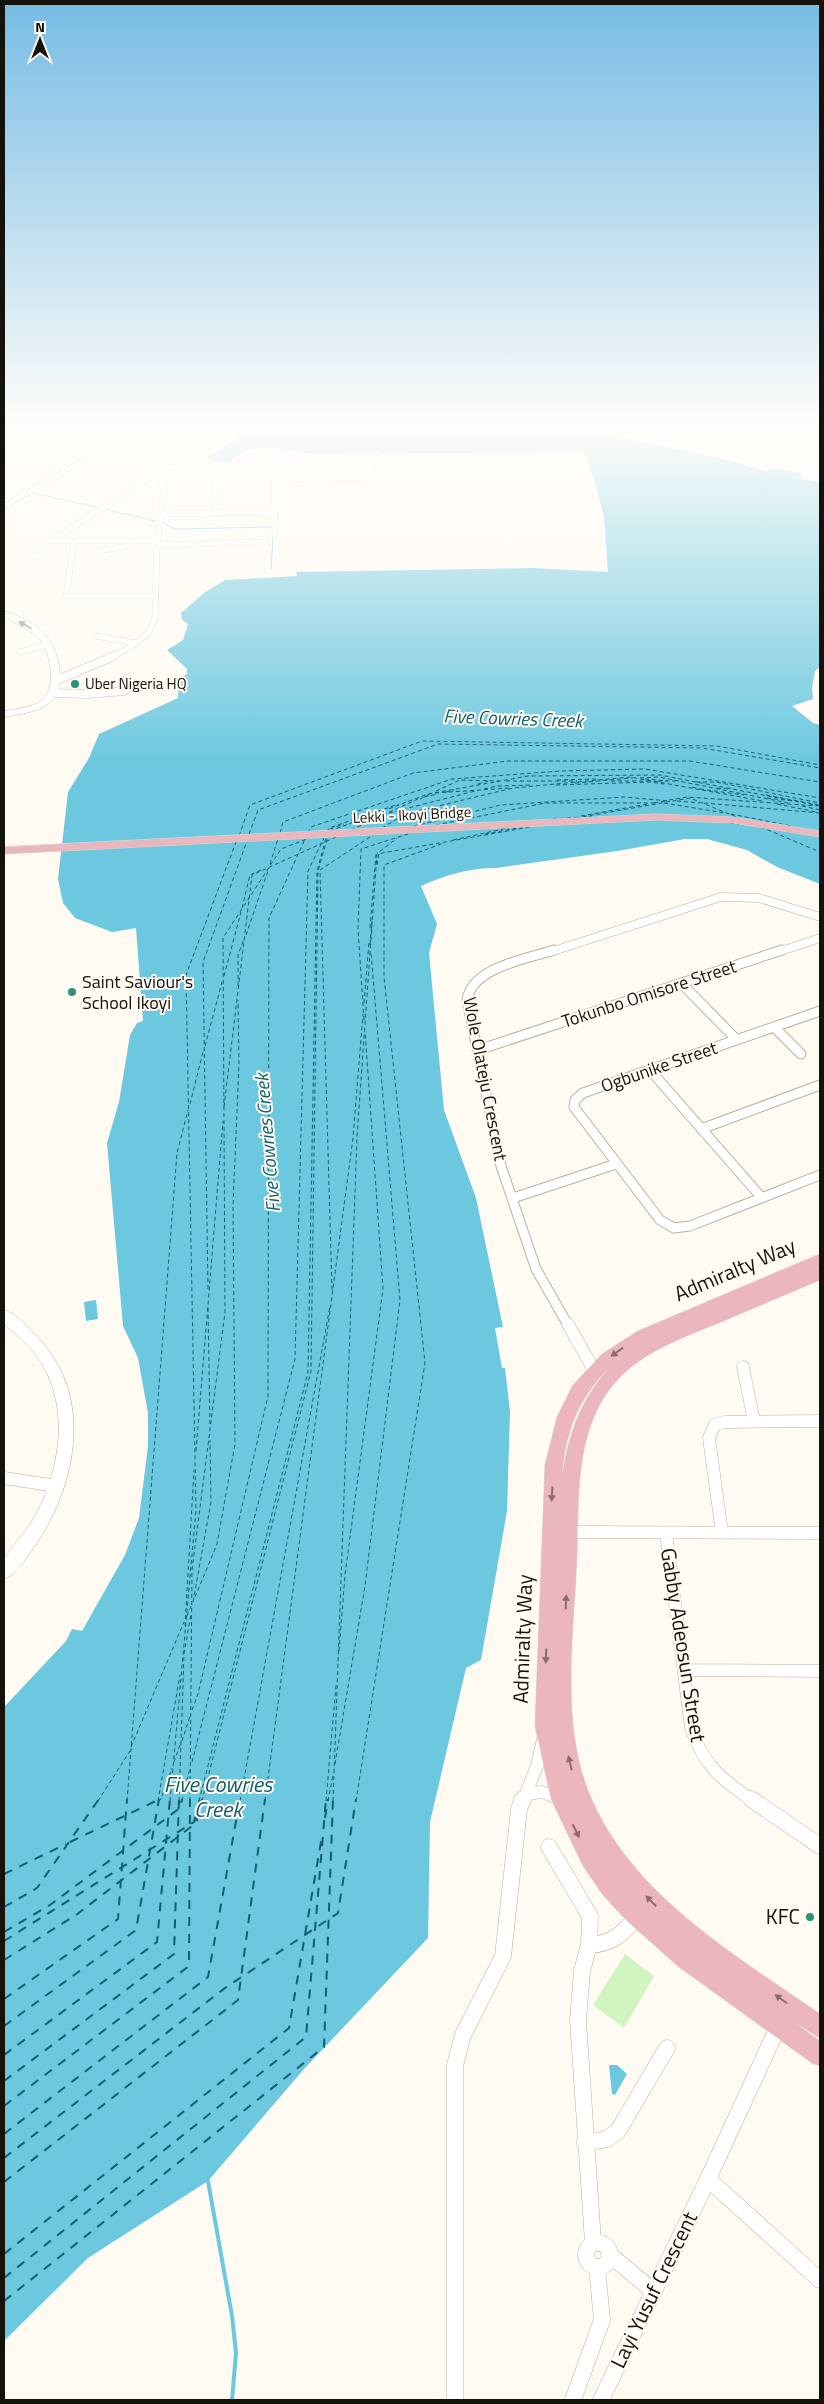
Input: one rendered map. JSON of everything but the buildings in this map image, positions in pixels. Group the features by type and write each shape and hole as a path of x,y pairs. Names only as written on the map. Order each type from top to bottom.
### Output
{"main road":[{"name":"Lekki - Ikoyi Bridge","path":"4,846 653,813 734,816 820,829"},
{"name":"Lekki - Ikoyi Bridge","path":"4,851 656,817 733,820 820,834"},
{"name":"Admiralty Way","path":"820,1260 655,1330 623,1347 595,1372 576,1396 558,1441 552,1495 560,1532 563,1716 570,1768 589,1819 602,1844 622,1871 660,1910 820,2027"},
{"name":"Admiralty Way","path":"820,1273 662,1341 630,1360 615,1372 591,1404 576,1440 560,1532 544,1726 561,1799 590,1859 611,1887 638,1915 687,1959 820,2055"}],"street":[{"path":"34,551 55,538"},
{"path":"55,681 119,654 144,638 153,625 158,538"},
{"path":"51,541 140,541 157,543 268,542"},
{"path":"74,541 66,596 155,596"},
{"path":"94,551 135,545 140,541"},
{"path":"4,614 37,632 47,644 53,661 54,693"},
{"path":"96,636 136,643"},
{"path":"20,652 47,644"},
{"path":"4,714 41,704 54,693 86,694 124,691 127,689 126,680"},
{"name":"Wole Olateju Crescent","path":"595,1372 536,1269 514,1198 501,1166 467,1000 468,992 476,980 493,970 721,897 748,896 762,898 820,917"},
{"name":"Tokunbo Omisore Street","path":"478,1050 820,938"},
{"path":"681,983 737,1040"},
{"name":"Ogbunike Street","path":"820,1011 583,1093 574,1101 574,1110 660,1220 674,1228 690,1226 820,1175"},
{"path":"774,1027 801,1054"},
{"path":"650,1070 762,1198"},
{"path":"701,1129 820,1085"},
{"path":"514,1198 616,1164"},
{"path":"4,1316 30,1339 46,1358 59,1386 68,1422 67,1444 57,1486 34,1532 23,1549 4,1571"},
{"path":"743,1368 754,1421"},
{"path":"722,1533 709,1438 711,1429 715,1424 725,1422 820,1420"},
{"path":"4,1478 57,1486"},
{"path":"560,1532 820,1533"},
{"name":"Gabby Adeosun Street","path":"666,1533 691,1728 697,1749 707,1766 721,1779 820,1846"},
{"path":"685,1670 820,1671"},
{"path":"455,2400 455,2065 462,2034 497,1973 504,1956 519,1808 537,1766 544,1726"},
{"path":"526,1794 542,1792 561,1799"},
{"path":"549,1847 590,1916 589,1945 582,1971 578,2020 593,2242 588,2247 586,2256 590,2264 601,2268 607,2263 609,2254"},
{"path":"589,1945 610,1943 619,1939 638,1915"},
{"name":"Layi Yusuf Crescent","path":"601,2400 708,2179 778,2026"},
{"path":"585,2143 603,2142 612,2138 668,2048"},
{"path":"708,2179 820,2280"},
{"path":"593,2242 604,2245 609,2254 653,2291"},
{"path":"573,2400 602,2320 597,2268"}],"green space":[{"path":"625,1954 654,1976 624,2028 593,2005"}],"water":[{"name":"Five Cowries Creek","path":"606,538 820,538 820,667 815,671 812,688 813,699 792,706 813,723 820,725 820,884 777,867 747,850 707,839 685,839 617,851 467,871 448,875 421,886 437,924 429,953 444,1110 476,1198 503,1327 495,1328 502,1368 505,1368 510,1412 507,1511 481,1660 466,1668 430,1822 428,1938 304,2069 208,2181 88,2258 4,2341 4,1707 66,1641 72,1629 82,1631 125,1555 139,1518 148,1446 148,1413 138,1358 123,1326 107,1143 119,1102 130,1035 137,1023 143,1021 136,928 112,932 75,918 63,903 58,879 68,792 89,758 99,734 178,698 179,679 187,674 187,669 167,650 183,640 188,624 182,620 181,613 204,593 225,580 297,576 296,572 534,568 608,572"},
{"path":"96,1300 98,1319 86,1321 84,1302"},
{"path":"609,2065 617,2065 627,2074 615,2095 612,2094"}],"waterway":[{"path":"271,569 273,538"},
{"path":"208,2181 232,2316 236,2353 232,2400"}],"ferry route":[{"path":"239,836 250,805 422,741 717,746 820,765"},
{"path":"249,834 258,810 438,744 702,748 820,768"},
{"path":"280,833 283,822 413,773 508,761 690,761 820,782"},
{"path":"308,833 311,827 452,779 561,771 645,769 820,798"},
{"path":"330,831 428,794 528,776 660,775 696,782"},
{"path":"382,828 405,814 513,788 630,777 763,801"},
{"path":"640,778 659,777 679,781"},
{"path":"575,783 633,778"},
{"path":"557,780 596,779"},
{"path":"645,779 668,781"},
{"path":"436,791 460,780 499,781"},
{"path":"478,784 488,781"},
{"path":"506,781 577,781"},
{"path":"611,781 649,781"},
{"path":"658,781 668,781"},
{"path":"668,781 679,781"},
{"path":"679,781 788,803"},
{"path":"556,785 651,782 664,784"},
{"path":"696,782 716,782 820,803"},
{"path":"696,782 820,806"},
{"path":"484,789 497,786 532,785"},
{"path":"692,787 744,795"},
{"path":"435,793 509,788"},
{"path":"717,788 728,789"},
{"path":"446,792 454,790"},
{"path":"389,813 475,791"},
{"path":"424,797 430,794"},
{"path":"424,797 437,794"},
{"path":"766,795 820,805"},
{"path":"420,799 424,797"},
{"path":"414,826 501,805 624,797 670,801"},
{"path":"669,800 687,797 817,806"},
{"path":"351,830 420,798"},
{"path":"576,818 690,798 739,818"},
{"path":"767,798 793,801"},
{"path":"654,803 665,801"},
{"path":"677,801 700,803"},
{"path":"436,825 545,803 654,803"},
{"path":"664,803 725,813"},
{"path":"704,803 820,813"},
{"path":"327,832 329,828 399,804"},
{"path":"581,816 648,804"},
{"path":"777,804 817,812"},
{"path":"802,806 820,810"},
{"path":"731,814 791,826"},
{"path":"360,820 380,815"},
{"path":"553,819 581,817"},
{"path":"588,817 596,817"},
{"path":"730,823 739,824"},
{"path":"330,829 344,824"},
{"path":"453,840 512,827"},
{"path":"485,834 523,827"},
{"path":"379,854 530,827"},
{"path":"761,827 820,852"},
{"path":"364,1020 358,929 361,849 414,832"},
{"path":"332,1290 320,870 373,835"},
{"path":"326,841 328,836"},
{"path":"305,840 312,837"},
{"path":"326,841 336,837"},
{"path":"321,844 324,838"},
{"path":"325,842 326,838"},
{"path":"379,854 397,838"},
{"path":"270,864 278,839"},
{"path":"269,867 281,849 305,840"},
{"path":"298,854 305,840"},
{"path":"208,1289 203,962 247,841"},
{"path":"202,1801 311,1371 318,871 326,841"},
{"path":"170,1801 196,1510 186,975 236,842"},
{"path":"199,1801 308,1372 317,871 325,842"},
{"path":"321,844 325,842"},
{"path":"356,1801 425,1363 384,977 384,865 444,843"},
{"path":"192,1762 295,1359 308,871 321,844"},
{"path":"298,854 321,844"},
{"path":"192,1710 198,1694 268,1396 269,918 298,854"},
{"path":"269,867 298,854"},
{"path":"333,1801 357,1137 377,854"},
{"path":"370,928 377,854"},
{"path":"377,865 379,854"},
{"path":"249,898 252,875 269,867"},
{"path":"249,898 269,867"},
{"path":"246,935 269,868"},
{"path":"242,908 250,875 261,870"},
{"path":"190,1801 192,1570 225,1312 223,938 249,898"},
{"path":"224,1107 249,898"},
{"path":"224,976 241,912"},
{"path":"370,945 372,921"},
{"path":"238,986 238,955 244,939"},
{"path":"364,1003 369,942"},
{"path":"335,1764 365,1586 400,1300 371,953"},
{"path":"205,1046 222,982"},
{"path":"195,1597 217,1544 235,1444 233,1205 239,1064 238,1000"},
{"path":"265,1801 353,1138 363,1014"},
{"path":"339,1651 345,1575 383,1289 365,1031"},
{"path":"190,1104 203,1052"},
{"path":"131,1747 177,1153 188,1110"},
{"path":"196,1451 223,1121"},
{"path":"240,1801 330,1306"},
{"path":"208,1308 210,1426"},
{"path":"193,1602 211,1502 210,1440"},
{"path":"185,1626 194,1470"},
{"path":"187,1616 191,1606"},
{"path":"184,1654 191,1614"},
{"path":"131,1747 184,1622"},
{"path":"179,1801 184,1655"},
{"path":"158,1800 180,1675"},
{"path":"326,1801 336,1685"},
{"path":"182,1741 190,1716"},
{"path":"174,1762 180,1745"},
{"path":"127,1801 131,1747"},
{"path":"98,1801 130,1751"},
{"path":"159,1801 161,1799 172,1768"},
{"path":"182,1801 190,1768"},
{"path":"328,1801 333,1775"},
{"path":"4,1907 37,1888 99,1799"},
{"path":"126,1815 127,1799"},
{"path":"168,1817 170,1799"},
{"path":"179,1799 179,1809"},
{"path":"179,1809 182,1799"},
{"path":"190,1799 190,1825"},
{"path":"190,1825 194,1822 200,1799"},
{"path":"190,1828 196,1823 202,1799"},
{"path":"4,2134 208,1977 240,1799"},
{"path":"241,1977 265,1799"},
{"path":"315,1928 326,1799"},
{"path":"325,1818 328,1799"},
{"path":"329,1919 333,1799"},
{"path":"329,1919 338,1913 356,1799"},
{"path":"126,1815 158,1800"},
{"path":"154,1827 159,1801"},
{"path":"168,1817 179,1809"},
{"path":"178,1832 179,1809"},
{"path":"70,1842 126,1815"},
{"path":"123,1850 126,1815"},
{"path":"154,1827 168,1817"},
{"path":"166,1839 168,1817"},
{"path":"178,1832 190,1825"},
{"path":"123,1850 154,1827"},
{"path":"150,1849 154,1827"},
{"path":"4,2106 189,1966 190,1828"},
{"path":"178,1837 190,1828"},
{"path":"166,1839 178,1832"},
{"path":"178,1832 178,1837"},
{"path":"305,1935 322,1836"},
{"path":"4,2081 174,1954 178,1837"},
{"path":"166,1846 178,1837"},
{"path":"150,1849 166,1839"},
{"path":"166,1839 166,1846"},
{"path":"4,1874 66,1844"},
{"path":"4,2055 157,1942 166,1846"},
{"path":"148,1860 166,1846"},
{"path":"122,1867 150,1849"},
{"path":"148,1860 150,1849"},
{"path":"4,1932 50,1905 123,1850"},
{"path":"122,1867 123,1850"},
{"path":"4,2026 136,1930 148,1860"},
{"path":"121,1881 148,1860"},
{"path":"4,1941 122,1867"},
{"path":"121,1881 122,1867"},
{"path":"4,1960 76,1915 121,1881"},
{"path":"4,1999 118,1919 121,1881"},
{"path":"4,2301 324,2047 329,1919"},
{"path":"315,1928 329,1919"},
{"path":"4,2278 306,2037 315,1928"},
{"path":"305,1935 315,1928"},
{"path":"4,2254 289,2028 305,1935"},
{"path":"241,1977 305,1935"},
{"path":"4,2158 241,1977"},
{"path":"4,2182 238,2000 241,1977"}],"place":[{"name":"Uber Nigeria HQ","path":"75,684"},
{"name":"Saint Saviour's School Ikoyi","path":"72,992"},
{"name":"KFC","path":"810,1917"}]}
